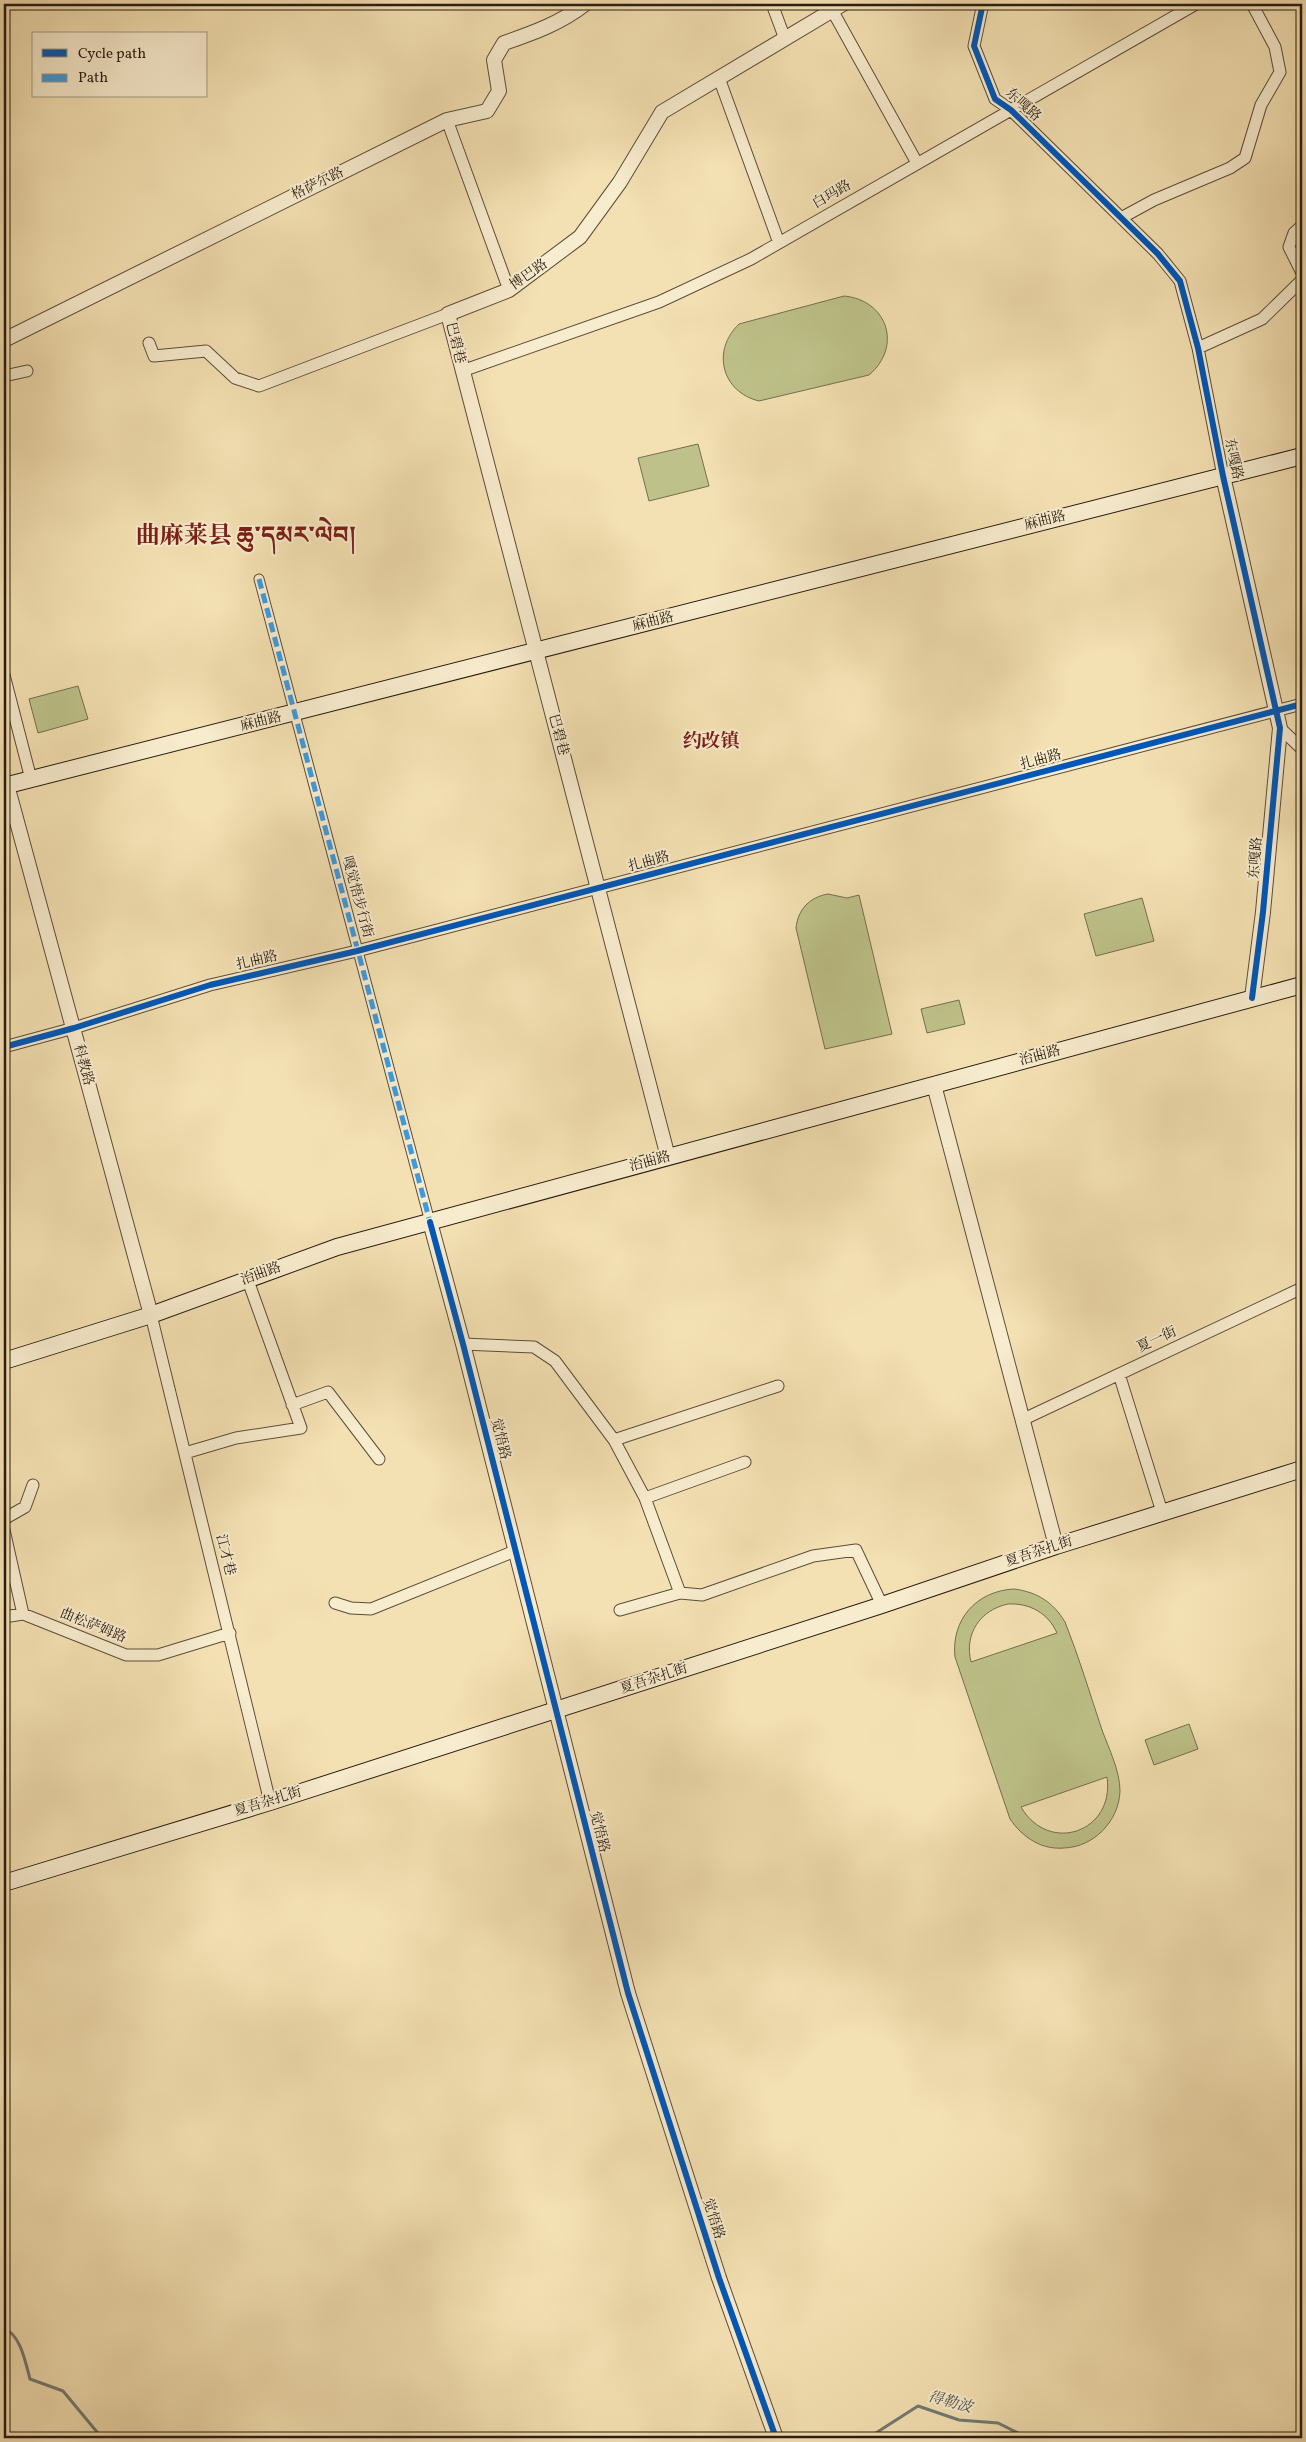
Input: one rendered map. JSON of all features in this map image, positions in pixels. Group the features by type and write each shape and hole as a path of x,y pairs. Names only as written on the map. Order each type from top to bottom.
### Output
{"main road":[{"name":"麻曲路","path":"6,786 536,653 1302,456"},
{"name":"治曲路","path":"4,1361 151,1315 247,1278 337,1247 1302,984"},
{"name":"夏吾杂扎街","path":"4,1883 270,1802 882,1605 1056,1546 1302,1469"}],"street":[{"name":"格萨尔路","path":"4,340 447,120 487,111 499,91 494,60 504,43 571,15 585,4"},
{"path":"772,4 785,39"},
{"name":"东嘎路","path":"980,4 982,8 974,46 995,98 1011,110 1122,218 1158,254 1180,280 1198,348 1223,476 1278,711 1280,728 1263,912 1252,998"},
{"name":"白玛路","path":"462,371 659,302 751,259 1196,4"},
{"path":"1122,218 1154,200 1230,168 1245,158 1261,105 1280,72 1275,47 1252,4"},
{"path":"837,7 917,163"},
{"name":"博巴路","path":"148,343 154,356 206,351 236,378 259,386 509,290 580,237 620,182 662,112 837,7"},
{"path":"719,78 779,243"},
{"path":"447,120 509,290"},
{"path":"1302,226 1294,233 1289,247 1302,273"},
{"path":"1198,348 1262,319 1302,280"},
{"name":"巴碧巷","path":"448,314 668,1157"},
{"path":"4,376 26,371"},
{"name":"嘎觉悟步行街","path":"259,579 430,1222"},
{"path":"4,675 31,779"},
{"name":"扎曲路","path":"4,1047 74,1028 210,985 357,951 1302,704"},
{"path":"1280,728 1302,749"},
{"name":"科教路","path":"6,786 74,1028 151,1315"},
{"path":"934,1085 1024,1419 1056,1546"},
{"name":"觉悟路","path":"430,1222 463,1344 554,1710 628,1993 719,2278 776,2438"},
{"path":"184,1453 236,1438 301,1428 247,1278"},
{"name":"夏一街","path":"1024,1419 1302,1288"},
{"name":"江才巷","path":"151,1315 270,1802"},
{"path":"463,1344 534,1347 556,1361 614,1440 645,1498 680,1593"},
{"path":"1119,1374 1162,1512"},
{"path":"614,1440 778,1386"},
{"path":"292,1405 328,1392 379,1459"},
{"path":"645,1498 745,1462"},
{"path":"4,1519 25,1507 33,1485"},
{"path":"4,1530 23,1614 4,1617"},
{"path":"620,1610 680,1593 702,1595 814,1556 856,1550 882,1605"},
{"path":"335,1603 352,1608 371,1608 515,1551"},
{"name":"曲松萨姆路","path":"23,1614 126,1655 158,1656 230,1633"}],"green space":[{"path":"844,296 859,299 871,306 880,315 885,326 887,338 885,351 879,363 869,375 759,401 746,396 736,389 729,380 723,358 725,346 730,335 739,324"},
{"path":"698,444 709,486 649,501 638,458"},
{"path":"78,686 88,719 38,733 29,699"},
{"path":"828,894 847,898 859,895 892,1034 825,1049 796,928 799,915 806,905 816,898"},
{"path":"1142,898 1154,941 1096,956 1084,914"},
{"path":"959,1000 965,1024 927,1033 921,1009"},
{"path":"1014,1589 1037,1595 1050,1604 1065,1622 1111,1752 1120,1783 1119,1802 1110,1822 1095,1837 1085,1843 1064,1848 1041,1845 1021,1832 1010,1819 955,1657 957,1631 962,1620 978,1602 988,1595","holes":["1008,1604 1031,1607 1049,1620 1057,1633 971,1662 970,1642 976,1625 989,1612","1107,1777 1107,1796 1101,1812 1091,1823 1078,1831 1063,1833 1047,1830 1033,1822 1021,1807"]},
{"path":"1189,1724 1198,1749 1154,1765 1145,1740"}],"waterway":[{"name":"得勒波","path":"4,2328 15,2337 24,2357 30,2379 63,2391 102,2438"},
{"name":"得勒波","path":"868,2438 918,2406 959,2420 998,2423 1026,2437 1033,2438"}],"marked path":[{"path":"259,579 430,1222"}],"cycle path":[{"path":"980,4 982,8 974,46 995,99 1011,110 1158,254 1180,281 1198,348 1223,476 1280,728 1263,912 1252,998"},
{"path":"4,1047 74,1028 210,985 357,951 1302,704"},
{"path":"430,1222 463,1344 628,1993 719,2278 776,2438"}],"district":[{"name":"曲麻莱县 ཆུ་དམར་ལེབ།","path":"246,537"},
{"name":"约改镇","path":"711,742"}]}
